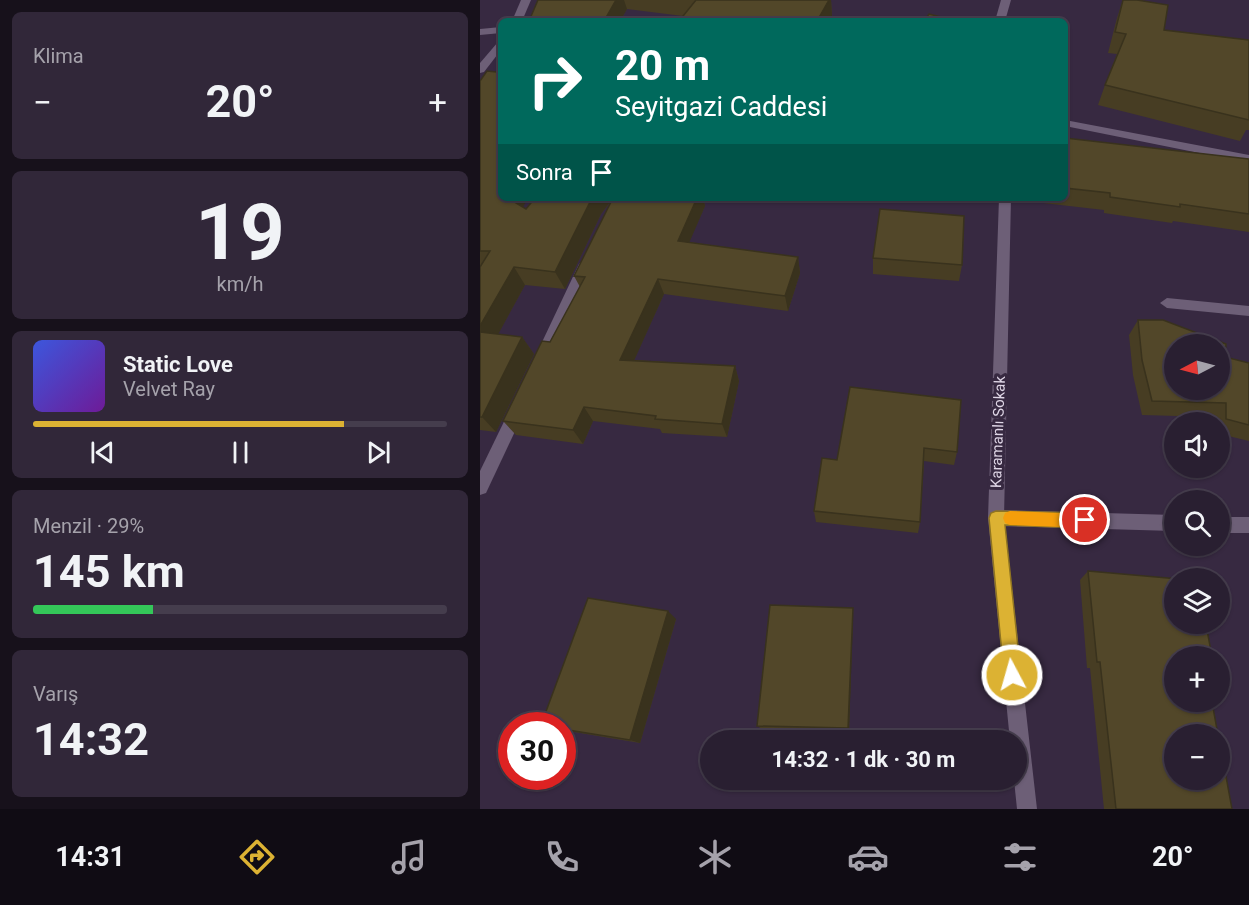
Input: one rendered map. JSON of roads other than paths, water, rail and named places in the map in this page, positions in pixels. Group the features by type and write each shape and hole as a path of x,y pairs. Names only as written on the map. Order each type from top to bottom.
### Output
{"street":[{"path":"518,18 526,0"},
{"path":"1001,18 1006,0"},
{"path":"480,32 498,30"},
{"path":"480,70 498,48"},
{"path":"1068,124 1249,159"},
{"name":"Karamanlı Sokak","path":"1005,201 996,518 1027,809"},
{"path":"535,372 594,246"},
{"path":"1167,303 1249,311"},
{"path":"480,488 525,393"},
{"path":"996,518 1164,523"},
{"path":"1230,525 1249,525"}]}
